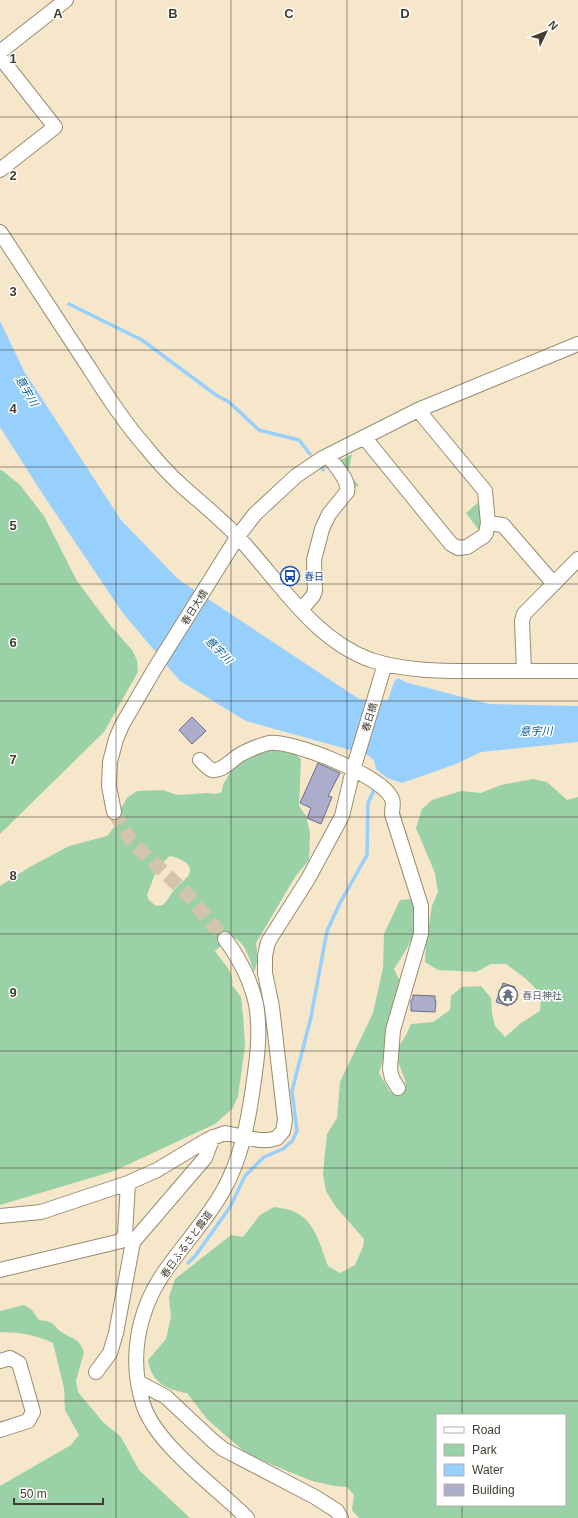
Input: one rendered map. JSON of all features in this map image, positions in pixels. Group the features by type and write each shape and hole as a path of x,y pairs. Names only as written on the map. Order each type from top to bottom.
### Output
{"street":[{"path":"0,52 66,0"},
{"path":"0,57 55,127 0,170"},
{"path":"0,232 129,426 155,458 181,486 221,519 235,540 287,596 330,636 384,668 425,670 578,671"},
{"name":"春日大橋","path":"114,812 109,786 110,762 122,725 154,670 235,540 255,514 288,483 308,468 364,437 418,410 578,344"},
{"path":"364,437 454,547 467,547 484,536 488,528 485,491 418,410"},
{"path":"301,610 313,596 315,555 325,521 348,489 346,482 328,456"},
{"path":"488,523 503,525 554,584"},
{"path":"524,671 522,621 524,614 578,559"},
{"name":"春日橋","path":"213,1137 225,1133 259,1140 269,1140 277,1138 283,1131 285,1120 272,1007 265,973 265,956 268,942 308,879 342,816 354,767 384,668"},
{"path":"200,760 208,768 217,770 254,748 269,744 285,744 308,750 354,767 387,791 393,799 392,814 422,906 421,934 393,1030 390,1069 392,1078 398,1088"},
{"name":"春日ふるさと農道","path":"225,939 233,949 247,977 256,1003 258,1020 257,1055 248,1118 238,1158 223,1191 205,1220 163,1275 147,1304 139,1327 135,1363 143,1405 156,1428 174,1450 247,1518"},
{"path":"0,1216 41,1212 128,1183 156,1170 213,1137"},
{"path":"96,1372 110,1353 116,1333 128,1240 205,1158 213,1137"},
{"path":"128,1183 125,1235 128,1240"},
{"path":"0,1270 128,1240"},
{"path":"0,1361 10,1358 19,1363 33,1412 28,1422 0,1430"},
{"path":"138,1382 166,1397 213,1441 224,1449 315,1497 337,1511 341,1518"}],"green space":[{"path":"352,454 348,473 359,486 353,487 338,462"},
{"path":"0,470 20,485 44,516 77,581 110,625 132,650 137,660 138,672 104,732 0,834"},
{"path":"481,500 481,533 466,513"},
{"path":"287,747 301,759 299,806 306,816 310,833 309,860 295,877 256,943 258,960 254,972 246,951 236,939 231,937 215,951 230,971 232,976 232,985 241,997 245,1046 238,1096 233,1108 215,1124 114,1171 0,1205 0,886 28,868 69,846 107,836 116,825 121,808 127,798 137,791 163,790 177,795 220,793 234,765 256,750","holes":["170,856 185,862 190,868 190,872 174,890 166,902 163,905 156,906 149,900 147,895 160,865"]},
{"path":"533,779 547,782 567,800 578,797 578,1518 359,1518 352,1510 354,1495 347,1487 312,1481 248,1455 207,1419 187,1393 173,1390 161,1384 153,1374 148,1360 166,1339 171,1316 169,1297 175,1279 231,1235 243,1237 260,1215 274,1207 293,1211 301,1215 307,1221 316,1235 328,1266 340,1273 355,1265 363,1247 364,1239 336,1207 326,1191 323,1174 327,1134 337,1118 340,1082 373,1013 383,968 384,934 400,900 411,899 415,908 416,918 413,936 394,969 401,983 386,1033 384,1056 379,1073 390,1092 398,1095 406,1088 405,1080 397,1059 397,1049 411,1024 433,1022 450,1010 451,996 462,987 481,986 491,998 495,1026 505,1037 521,1023 540,1011 541,994 525,978 506,964 491,964 476,972 438,970 425,962 426,943 432,906 438,892 435,873 416,828 422,809 432,800 461,791 481,793 501,785"},
{"path":"24,1305 32,1310 39,1320 52,1323 59,1331 79,1343 84,1352 76,1381 78,1392 103,1422 121,1437 139,1470 190,1518 0,1518 0,1486 71,1445 79,1435 65,1410 64,1388 53,1343 27,1334 0,1332 0,1311"}],"water":[{"name":"意宇川","path":"0,321 24,371 121,520 178,579 359,699 388,700 394,682 398,678 405,682 489,704 578,706 578,742 481,752 456,764 402,783 387,778 376,769 374,760 368,755 246,721 180,681 122,612 42,493 0,427"}],"building":[{"path":"192,717 206,731 192,744 179,730"},
{"path":"318,763 340,773 328,796 332,797 321,824 307,818 311,808 300,803"},
{"name":"春日神社","path":"503,983 515,987 508,1006 496,1002"},
{"path":"413,995 435,996 435,1012 411,1011 411,1000 413,999"}],"waterway":[{"path":"69,304 142,340 216,395 229,402 259,430 299,440 310,454"},
{"path":"188,1263 196,1255 230,1207 245,1176 264,1157 283,1149 292,1141 297,1131 292,1091 311,1017 327,931 340,903 367,855 368,803 374,790"}],"tunnel":[{"path":"114,812 131,841 186,893 225,939"}],"place":[{"name":"春日","path":"290,576"},
{"name":"春日神社","path":"508,995"}]}
